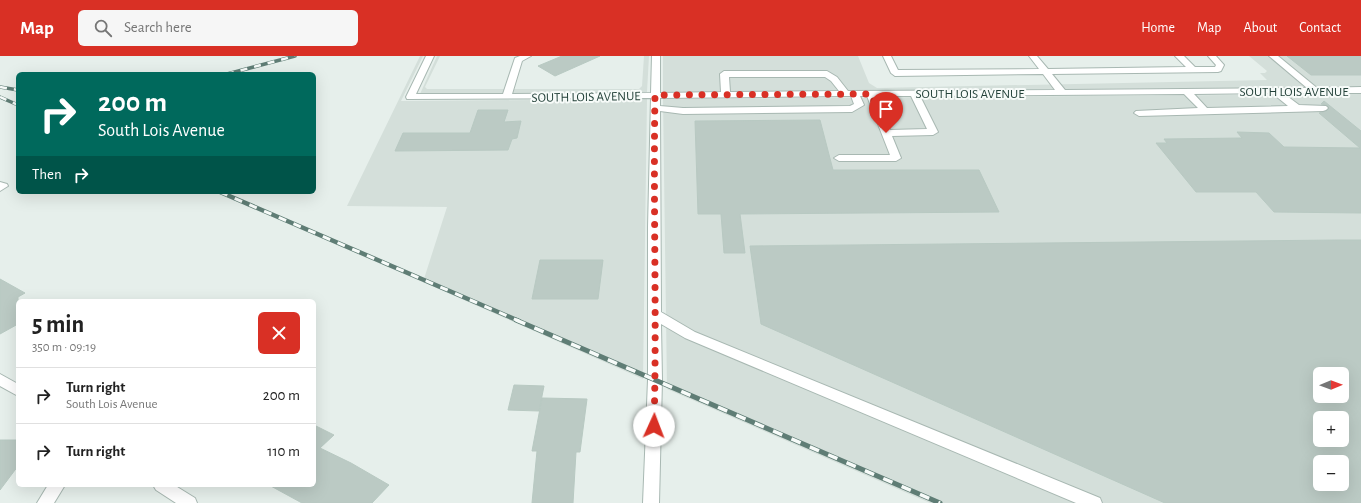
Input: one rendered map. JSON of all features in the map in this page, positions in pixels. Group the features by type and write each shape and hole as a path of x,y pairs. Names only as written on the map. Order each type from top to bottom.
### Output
{"street":[{"name":"SOUTH LOIS AVENUE","path":"430,56 410,97 1356,90"},
{"path":"506,96 518,60 527,56"},
{"path":"651,503 655,380 656,56"},
{"path":"887,56 895,73 1218,69 1220,65 1212,56"},
{"path":"1033,56 1062,92"},
{"path":"1178,56 1193,69"},
{"path":"1273,56 1316,91"},
{"path":"655,108 683,111 852,109 859,106 850,94 827,74 724,74 726,95"},
{"path":"1356,90 1361,96"},
{"path":"1186,91 1205,111"},
{"path":"1275,91 1297,108"},
{"path":"886,133 933,132 914,93"},
{"path":"839,158 896,158 871,94"},
{"path":"1139,113 1323,108"},
{"path":"0,185 3,186 0,188"},
{"path":"655,314 690,335 1094,503"},
{"path":"0,379 16,390"},
{"path":"45,503 56,487"},
{"path":"164,487 189,503"}],"shaded area":[{"path":"420,56 423,56 401,101 647,99 643,379 423,282 447,207 347,206"},
{"path":"437,56 440,56 425,87 427,89 639,89 642,86 644,56 649,56 647,92 420,94"},
{"path":"663,56 858,56 869,83 877,88 1267,80 1260,73 1265,73 1267,71 1249,56 1361,56 1361,87 663,92"},
{"path":"1361,94 1361,503 930,503 667,389 663,99"}],"building":[{"path":"562,56 600,56 555,76 538,66"},
{"path":"1287,56 1361,56 1361,75 1311,75"},
{"path":"1324,101 1361,131 1361,213 1274,212 1256,192 1196,192 1156,143 1167,143 1164,139 1242,138 1237,132 1269,133 1284,147 1360,148 1319,113 1329,109 1327,105 1321,104"},
{"path":"478,110 508,110 504,122 521,121 517,138 512,139 508,150 395,151 403,133 470,133"},
{"path":"820,120 833,170 979,170 999,212 740,214 745,253 724,253 721,214 698,214 695,121"},
{"path":"1361,240 1361,503 1165,503 761,324 750,246"},
{"path":"540,260 603,260 598,299 532,299"},
{"path":"0,279 25,293 16,299 16,325 0,334"},
{"path":"514,385 544,386 539,411 508,410"},
{"path":"542,398 587,399 580,452 576,452 573,503 532,503 537,451 532,451"},
{"path":"316,426 334,435 320,448 351,463 389,485 372,503 302,503 273,487 316,487"},
{"path":"0,440 16,440 16,469 0,490"}],"railway":[{"path":"235,72 295,56"},
{"path":"0,87 16,90"},
{"path":"0,97 16,104"},
{"path":"225,194 519,321"},
{"path":"516,320 940,503"}],"route":[{"path":"654,426 655,95 871,94 886,133"}]}
